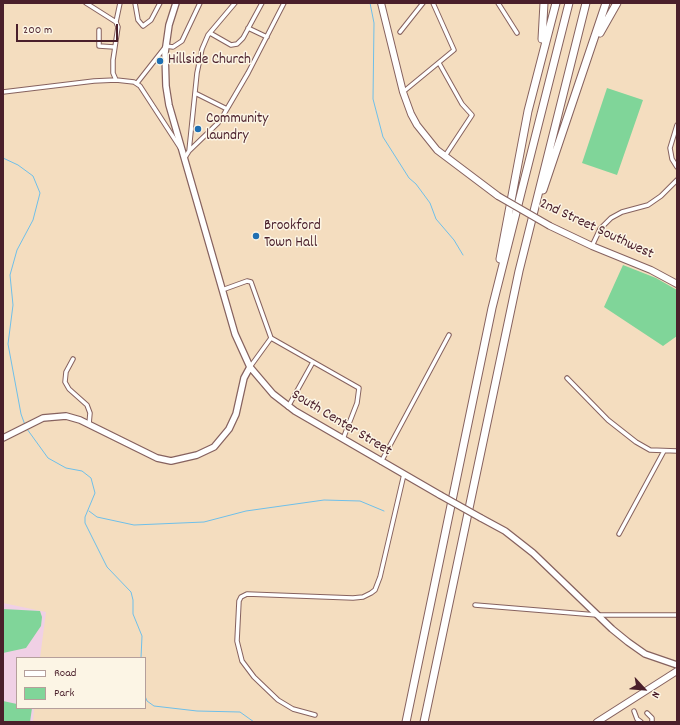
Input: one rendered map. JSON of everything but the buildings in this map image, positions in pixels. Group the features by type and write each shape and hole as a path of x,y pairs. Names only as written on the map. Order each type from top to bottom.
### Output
{"highway":[{"path":"496,295 503,242 535,80 544,26 544,3"},
{"path":"535,80 556,3"},
{"path":"406,722 496,295 537,124 569,3"},
{"path":"424,722 506,332 555,122 586,3"},
{"path":"530,228 606,3"},
{"path":"585,66 608,18 617,3"}],"main road":[{"name":"2nd Street Southwest","path":"382,4 403,92 410,114 426,138 445,156 498,196 550,226 592,246 651,270 677,284"},
{"path":"597,722 677,671"}],"street":[{"path":"86,3 116,22"},
{"path":"116,80 113,65 114,46 118,27 116,22 120,3"},
{"path":"135,3 138,20 144,26 151,20 160,3"},
{"name":"South Center Street","path":"176,3 166,46 167,95 184,160 222,290 238,341 250,367 269,390 288,407 520,542 617,633 639,650 677,665"},
{"path":"137,83 166,46 173,47 179,44 200,3"},
{"path":"189,151 200,58 205,42 210,33 235,3"},
{"path":"210,33 233,45 240,42 262,3"},
{"path":"184,160 189,151 218,123 227,109 284,3"},
{"path":"400,32 423,3"},
{"path":"403,92 454,49 433,3"},
{"path":"498,3 517,33"},
{"path":"248,28 267,37"},
{"path":"99,30 99,46 114,46"},
{"path":"439,62 462,104 472,115 445,156"},
{"path":"3,92 94,81 116,80 137,83 181,149"},
{"path":"195,93 227,109"},
{"path":"677,125 670,148 672,159 677,167"},
{"path":"592,246 600,229 611,218 652,203 665,193 677,180"},
{"path":"222,290 251,282 271,338 358,387 360,391 343,439"},
{"path":"381,462 449,335"},
{"path":"3,438 36,420 53,416 66,416 89,424 157,458 175,460 197,455 214,447 229,429 236,414 244,378 271,338"},
{"path":"73,359 66,372 65,382 69,389 87,405 90,413 89,424"},
{"path":"288,407 313,362"},
{"path":"567,378 608,420 629,437 650,450 677,451"},
{"path":"619,534 664,451"},
{"path":"315,715 293,709 278,700 254,677 242,661 237,641 239,601 241,597 253,594 353,598 363,597 375,590 382,570 404,474"},
{"path":"475,605 597,615 677,615"},
{"path":"634,711 637,719 641,722"},
{"path":"647,713 652,718 652,722"}],"shaded area":[{"path":"3,603 46,612 40,657 16,657 16,709 34,709 33,722 3,722"}],"green space":[{"path":"607,88 643,100 617,175 582,163"},
{"path":"623,265 656,278 677,290 677,336 663,346 604,307"},
{"path":"3,609 40,611 42,617 41,626 26,648 3,653"},
{"path":"3,701 16,704 16,709 32,709 30,722 3,722"}],"waterway":[{"path":"370,3 374,23 373,99 383,137 409,178 416,184 430,203 436,219 454,240 463,255"},
{"path":"3,158 18,165 33,176 40,193 33,220 17,250 10,275 13,305 8,344 21,414 25,425"},
{"path":"27,429 48,458 66,468 82,471 91,478 95,493 85,517 85,523 107,567 131,592 133,600 133,614 142,636 141,657"},
{"path":"89,511 97,517 134,525 204,522 246,511 324,500 360,501 384,511"},
{"path":"146,698 154,706 197,711 240,712 254,722"}],"place":[{"name":"Hillside Church","path":"160,61"},
{"name":"Community laundry","path":"198,129"},
{"name":"Brookford Town Hall","path":"256,236"}]}
